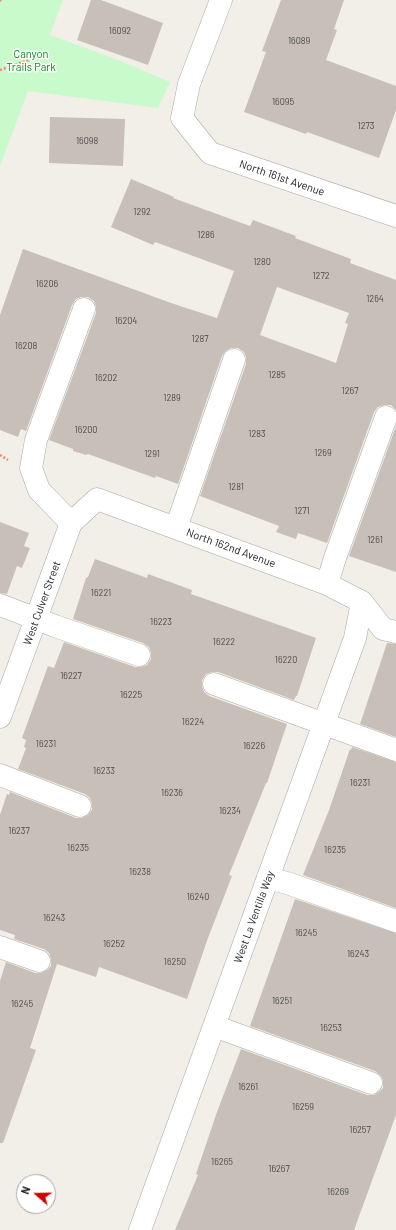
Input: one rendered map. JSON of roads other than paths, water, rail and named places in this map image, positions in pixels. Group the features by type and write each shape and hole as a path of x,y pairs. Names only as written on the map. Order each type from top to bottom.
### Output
{"street":[{"name":"North 161st Avenue","path":"221,0 189,84 182,118 210,153 396,216"},
{"path":"71,522 39,490 31,468 36,440 84,309"},
{"path":"176,528 234,360"},
{"path":"328,584 335,558 386,417"},
{"name":"West Culver Street","path":"0,716 71,522 97,499"},
{"name":"North 162nd Avenue","path":"97,499 328,584 362,602"},
{"path":"362,602 383,629 396,632"},
{"name":"West La Ventilla Way","path":"140,1230 355,638 362,602"},
{"path":"0,605 139,655"},
{"path":"214,684 396,750"},
{"path":"0,775 80,806"},
{"path":"268,878 288,883 396,921"},
{"path":"0,947 40,961"},
{"path":"214,1026 370,1083"}],"park label":[{"name":"Canyon Trails Park","path":"31,60"}]}
